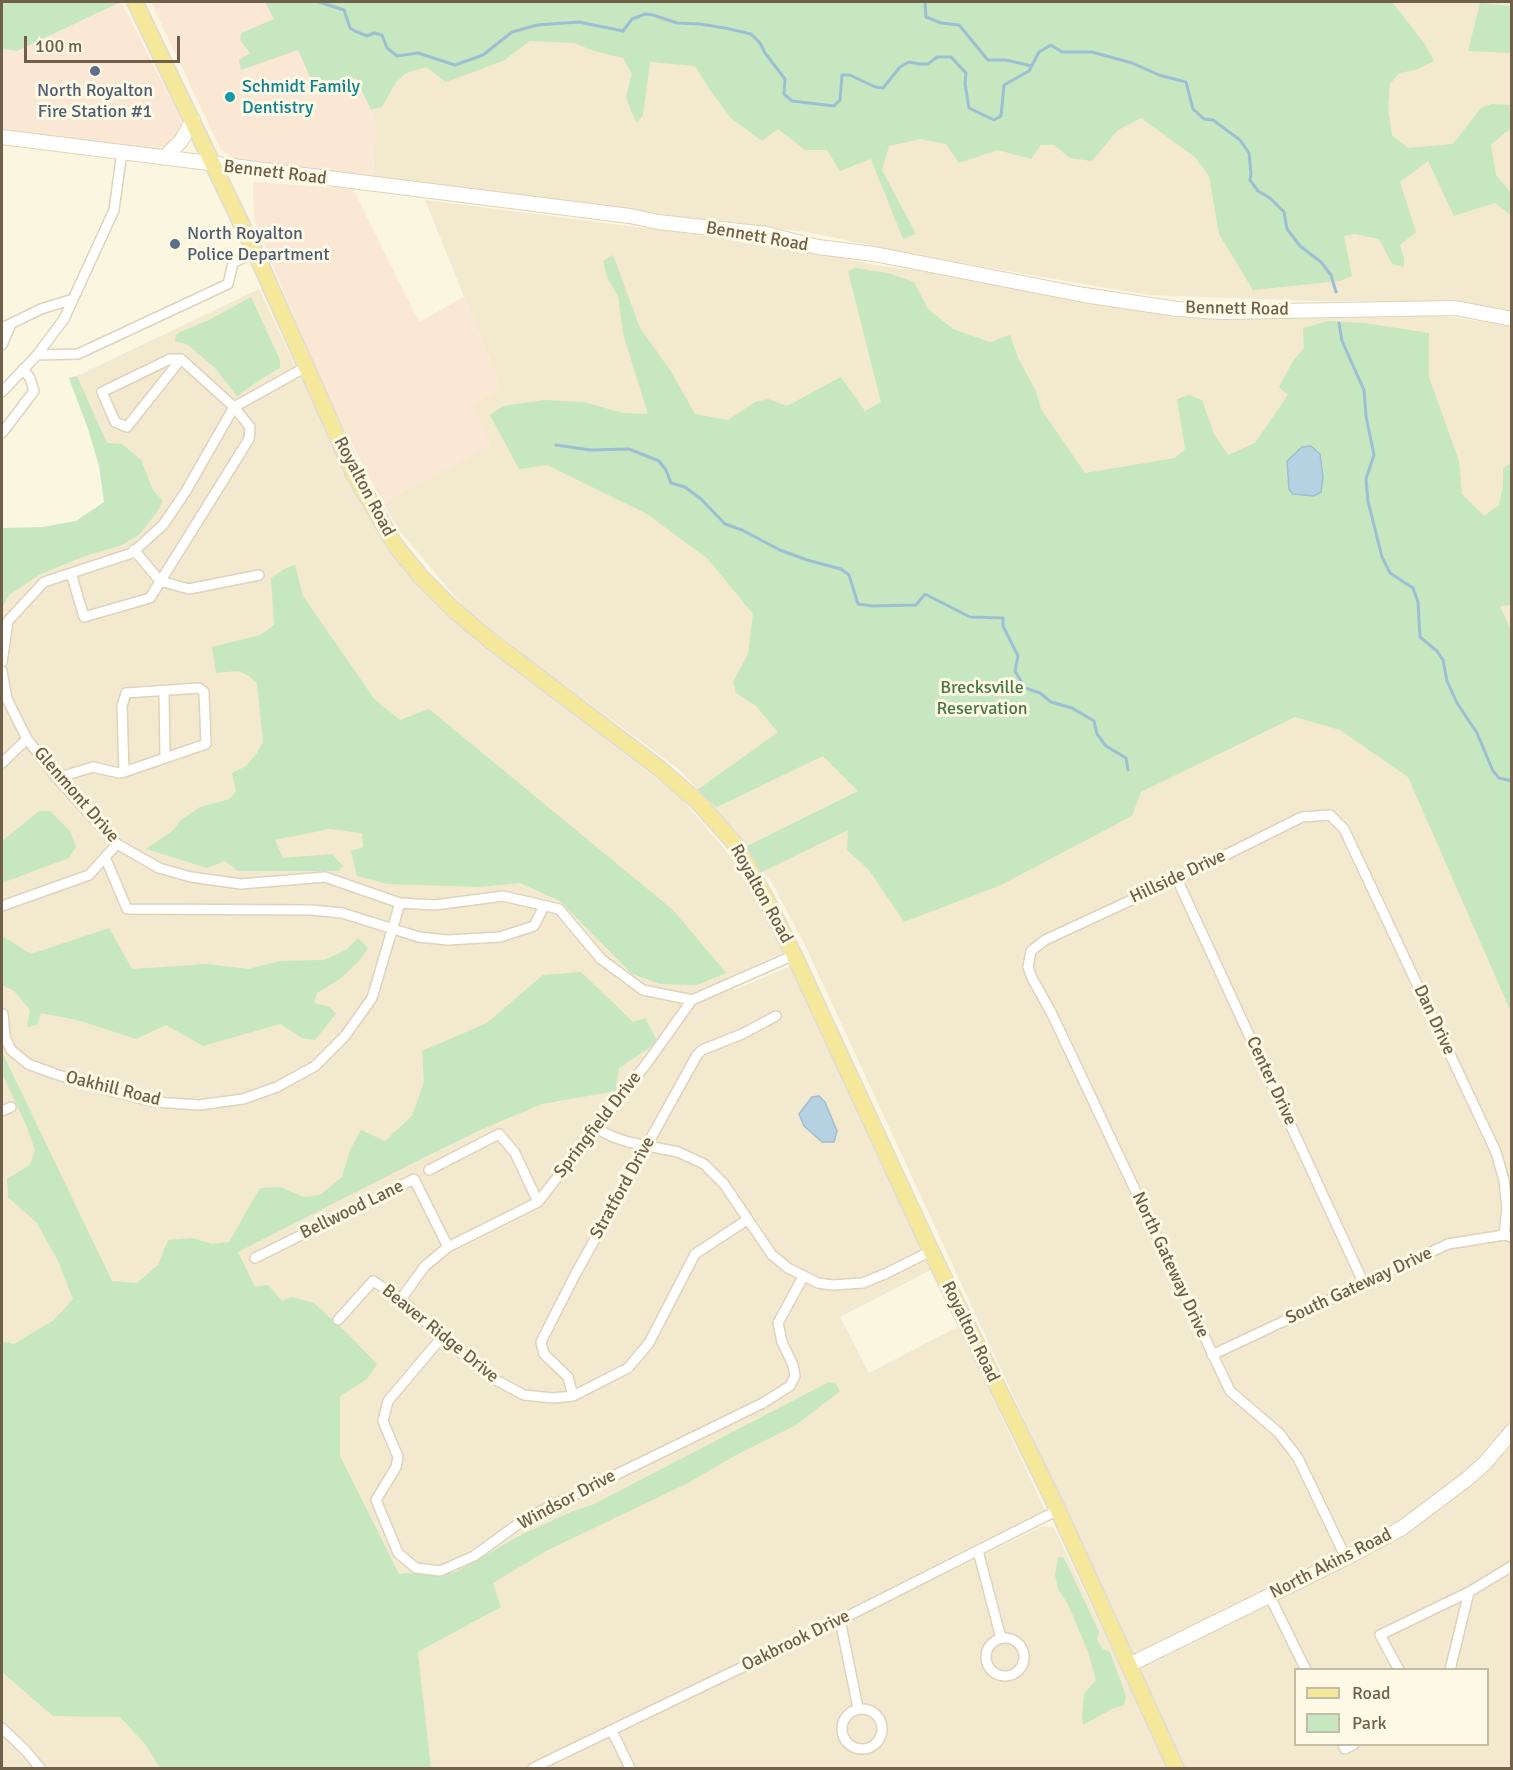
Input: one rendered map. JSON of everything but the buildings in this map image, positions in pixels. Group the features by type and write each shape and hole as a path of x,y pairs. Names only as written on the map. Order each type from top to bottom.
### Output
{"main road":[{"name":"Royalton Road","path":"135,2 215,165 354,474 395,545 421,577 454,610 491,641 621,738 698,802 736,844 794,955 931,1251 1058,1510 1176,1768"}],"street":[{"path":"164,158 182,141 193,120"},
{"name":"Bennett Road","path":"2,137 766,234 818,247 874,254 1084,295 1177,309 1220,312 1455,308 1512,319"},
{"path":"2,392 37,355 64,319 114,210 122,152"},
{"path":"37,355 78,354 228,284 233,263 255,252"},
{"path":"2,328 41,309 73,299"},
{"path":"2,345 11,324"},
{"path":"71,573 84,617 150,598 249,439 250,427 234,407 181,359 170,359 102,392 115,422 127,427 181,359"},
{"path":"2,662 8,621 45,582 132,553 163,525 234,407 306,367"},
{"path":"2,433 34,392 30,378 23,369"},
{"path":"134,550 160,581 189,588 258,575"},
{"name":"Glenmont Drive","path":"2,671 7,699 27,739 57,778 117,844 159,868 192,877 241,884 325,877 400,903 435,904 503,896 559,909 601,959 643,990 693,1000"},
{"path":"57,778 93,767 124,772 206,744 204,692 199,688 126,693 122,706 124,772"},
{"path":"164,690 165,758"},
{"path":"2,762 27,739"},
{"name":"Hillside Drive","path":"1031,951 1045,940 1302,818 1330,815"},
{"name":"Dan Drive","path":"1330,815 1344,830 1496,1152 1504,1180 1508,1236"},
{"path":"2,906 89,875 117,844"},
{"path":"105,857 127,909 311,910 342,913 419,937 448,940 500,937 534,926 544,906"},
{"name":"Center Drive","path":"1177,879 1365,1284"},
{"name":"Oakhill Road","path":"3,1014 5,1037 11,1050 27,1064 46,1071 155,1102 199,1105 243,1099 277,1087 315,1066 345,1036 372,998 400,903"},
{"name":"North Gateway Drive","path":"1031,951 1028,967 1032,978 1052,1014 1230,1391 1279,1433 1298,1458 1347,1558"},
{"name":"Springfield Drive","path":"401,1299 425,1266 448,1247 538,1202 647,1063 693,1000 794,955"},
{"name":"Stratford Drive","path":"573,1396 568,1377 544,1354 541,1342 575,1275 697,1054 776,1016"},
{"path":"2,1111 11,1107"},
{"path":"596,1128 611,1136 678,1152 704,1164 724,1184 772,1255 803,1277 818,1283 832,1285 874,1280 931,1251"},
{"path":"429,1170 499,1134 515,1153 538,1202"},
{"name":"Bellwood Lane","path":"255,1258 414,1179 448,1247"},
{"name":"Beaver Ridge Drive","path":"338,1320 373,1281 401,1299 442,1337 494,1379 524,1395 553,1398 573,1396 628,1368 650,1343 695,1254 747,1220"},
{"name":"South Gateway Drive","path":"1212,1355 1448,1244 1508,1236"},
{"name":"Windsor Drive","path":"442,1337 388,1401 383,1421 398,1457 396,1467 376,1500 398,1553 416,1568 440,1571 474,1556 525,1520 763,1403 790,1386 795,1376 793,1365 782,1342 778,1323 803,1277"},
{"name":"North Akins Road","path":"1129,1665 1347,1558 1402,1528 1485,1463 1512,1431"},
{"name":"Oakbrook Drive","path":"533,1768 840,1620 1058,1510"},
{"path":"978,1551 1001,1638"},
{"path":"1398,1668 1380,1635 1469,1592 1512,1566"},
{"path":"1450,1668 1469,1592"},
{"path":"1269,1595 1305,1668"},
{"path":"840,1620 858,1708"},
{"path":"1001,1638 1014,1640 1023,1648 1022,1667 1012,1675 999,1675 989,1668 986,1662 987,1650 991,1644 1001,1638"},
{"path":"858,1708 871,1710 881,1720 882,1734 874,1745 867,1748 854,1748 844,1739 842,1733 843,1720 858,1708"},
{"path":"2,1728 26,1751 39,1768"},
{"path":"612,1731 630,1768"}],"shaded area":[{"path":"121,2 180,116 181,125 169,146 151,152 2,133 2,49 17,51"},
{"path":"151,2 265,2 275,19 333,29 375,120 373,180 239,165 220,148"},
{"path":"265,2 1511,2 1511,314 1462,302 1316,301 1149,295 937,259 807,232 677,219 373,180 375,120 333,29 275,19"},
{"path":"253,182 353,189 419,322 464,297 501,388 473,404 491,445 383,503 315,367 254,220"},
{"path":"425,200 691,232 881,266 997,281 1116,303 1436,315 1511,326 1511,1768 1185,1768 805,945 774,886 736,833 680,770 522,654 462,605 399,530 383,503 490,445 473,404 501,388"},
{"path":"259,289 355,492 386,548 427,595 494,654 679,796 727,852 753,887 785,951 728,978 734,990 791,966 931,1270 840,1317 869,1373 959,1326 1045,1510 700,1683 524,1768 431,1768 418,1652 501,1607 493,1584 415,1607 2,1362 2,574 136,509 77,376"},
{"path":"1043,1526 1054,1528 1134,1696 1176,1768 545,1768"},
{"path":"2,1572 236,1768 2,1768"}],"green space":[{"path":"2,2 121,2 17,51 2,49"},
{"path":"265,2 1392,2 1424,43 1434,61 1416,70 1399,73 1390,84 1388,108 1392,135 1408,148 1453,144 1481,108 1492,104 1511,105 1511,130 1491,145 1496,175 1511,193 1511,215 1495,203 1454,216 1428,161 1400,182 1416,232 1400,245 1404,267 1392,264 1379,239 1355,234 1344,236 1352,276 1340,281 1253,290 1219,234 1209,176 1195,157 1141,118 1118,130 1092,161 1070,158 1054,145 1041,145 1031,159 998,150 959,163 946,144 920,139 889,146 882,170 916,234 903,239 871,159 840,171 827,150 805,150 778,129 762,141 731,118 695,66 650,62 643,115 636,123 626,97 632,74 623,58 574,43 530,41 503,61 446,82 426,67 406,73 396,82 382,107 371,110 356,78 315,88 298,50 241,70 239,60 250,53 240,40 241,33 274,19"},
{"path":"1480,3 1511,6 1511,53 1468,51"},
{"name":"Brecksville Reservation","path":"613,255 640,328 670,370 695,414 728,420 755,402 768,399 787,406 841,377 865,411 881,402 848,271 855,268 888,273 914,282 928,309 953,329 990,342 1010,335 1019,360 1036,391 1041,409 1085,473 1175,458 1185,449 1177,399 1189,395 1202,400 1214,434 1228,455 1255,443 1288,395 1279,387 1293,361 1304,348 1303,328 1328,321 1364,323 1429,333 1429,377 1459,461 1462,494 1484,516 1499,505 1503,485 1503,468 1511,463 1511,605 1500,606 1512,633 1511,1012 1408,777 1340,730 1295,717 1141,792 1132,816 1001,885 904,922 869,870 847,850 848,830 760,873 747,846 858,791 823,756 717,807 696,791 778,732 756,706 736,693 733,682 748,654 753,614 708,559 647,514 547,465 519,469 490,415 503,406 545,400 583,402 623,413 648,414 623,334 618,296 607,277 603,261"},
{"path":"251,297 280,360 280,368 237,396 215,368 188,345 175,341 176,335 180,332 209,320"},
{"path":"77,376 107,443 122,444 141,460 153,490 163,501 140,534 122,545 82,557 39,575 9,595 2,608 2,528 42,527 76,521 104,502 99,466 69,378"},
{"path":"295,565 303,596 375,700 400,720 429,709 673,910 726,973 697,985 660,984 632,974 560,901 520,883 479,887 388,884 357,876 351,851 363,847 362,833 330,829 275,840 283,858 332,854 343,866 338,871 238,871 225,861 207,868 146,849 200,807 230,799 236,791 232,773 246,766 263,742 257,684 249,676 238,671 216,673 212,647 260,635 274,625 271,578"},
{"path":"39,811 50,811 70,831 76,847 69,858 2,883 2,841"},
{"path":"109,928 132,969 206,964 249,969 279,961 324,960 346,950 358,938 368,948 358,962 340,979 317,993 314,1003 330,1007 336,1014 315,1040 302,1038 280,1024 203,1046 166,1025 136,1039 77,1020 41,1013 37,1025 27,1027 30,1010 14,991 2,985 2,936 31,954"},
{"path":"581,972 633,1022 645,1018 658,1042 619,1068 616,1091 542,1104 480,1130 238,1252 255,1287 268,1285 282,1301 291,1297 314,1303 377,1364 367,1379 340,1396 340,1456 399,1574 432,1575 456,1572 519,1536 573,1511 592,1505 829,1382 836,1384 840,1391 796,1425 736,1455 688,1483 546,1551 493,1583 501,1607 418,1652 431,1768 160,1768 146,1745 120,1717 53,1716 2,1672 2,1341 14,1344 54,1320 73,1299 59,1263 37,1223 8,1197 7,1179 30,1165 35,1150 2,1073 2,1052 112,1281 137,1283 158,1265 168,1240 193,1238 212,1244 229,1242 260,1188 280,1187 304,1197 320,1195 342,1177 350,1150 361,1130 385,1141 412,1116 424,1082 422,1051 487,1023 543,975"},
{"path":"1058,1557 1063,1557 1069,1568 1099,1632 1097,1640 1103,1649 1110,1652 1126,1696 1124,1705 1083,1725 1084,1694 1096,1680 1088,1652 1068,1604 1058,1589 1055,1575"}],"water":[{"path":"1311,446 1320,454 1323,477 1321,492 1314,496 1293,494 1289,489 1287,461 1302,447"},
{"path":"819,1096 825,1102 837,1131 834,1142 822,1142 804,1126 799,1114 812,1097"}],"waterway":[{"path":"319,2 344,10 350,28 355,31 367,36 374,33 382,35 387,48 397,56 418,53 455,65 483,55 512,32 537,25 579,22 623,31 632,19 645,14 677,23 725,28 751,34 760,43 785,79 784,94 792,101 834,106 840,100 842,75 850,75 875,87 883,88 900,67 909,62 928,64 937,57 951,57 966,73 965,84 969,108 994,120 1001,116 1004,85 1029,71 1039,52 1051,45 1062,52 1092,52 1132,63 1159,75 1186,82 1193,109 1204,119 1213,120 1240,140 1249,153 1250,180 1258,191 1270,198 1284,212 1287,229 1300,246 1321,262 1331,275 1336,292"},
{"path":"925,2 926,17 941,23 959,25 988,60 1006,60 1032,66"},
{"path":"1339,323 1342,341 1364,390 1366,416 1374,455 1366,479 1368,501 1382,557 1390,573 1413,588 1418,602 1420,637 1437,651 1443,660 1447,681 1457,703 1477,733 1493,771 1499,778 1512,781"},
{"path":"556,445 590,450 629,449 659,461 666,470 671,483 685,487 701,499 725,524 742,530 780,550 841,569 849,575 858,604 916,605 925,594 970,617 1003,618 1003,626 1018,656 1015,671 1025,688 1040,693 1051,702 1072,708 1094,721 1097,734 1106,746 1126,758 1128,770"}],"place":[{"name":"North Royalton Fire Station #1","path":"95,71"},
{"name":"Schmidt Family Dentistry","path":"230,97"},
{"name":"North Royalton Police Department","path":"175,244"}]}
